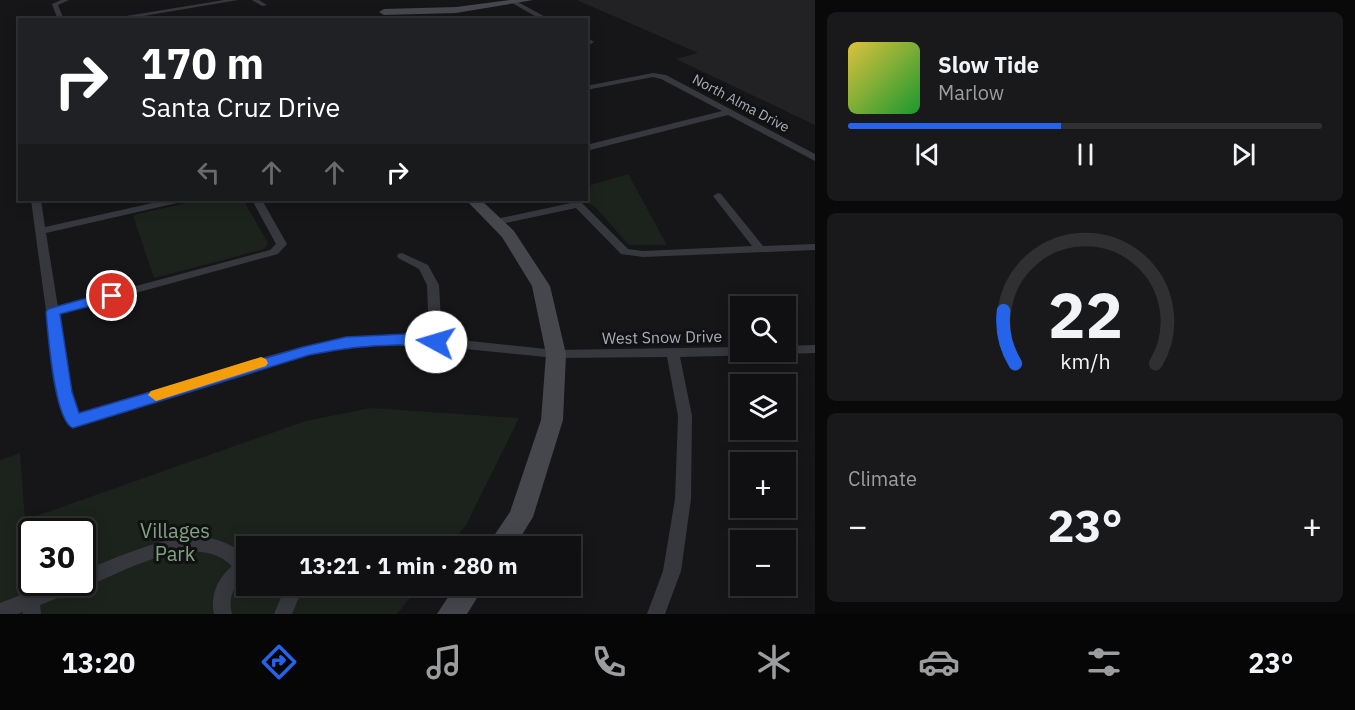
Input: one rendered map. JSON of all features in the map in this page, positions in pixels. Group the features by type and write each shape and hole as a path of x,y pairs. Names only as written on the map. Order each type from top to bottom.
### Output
{"street":[{"path":"118,18 235,0"},
{"path":"255,0 264,5"},
{"path":"383,11 456,10 529,0"},
{"path":"60,18 55,4 63,1"},
{"path":"514,2 545,18"},
{"name":"North Alma Drive","path":"588,88 653,75 663,77 815,158"},
{"path":"588,147 729,112"},
{"path":"718,196 760,249"},
{"path":"36,201 52,312 264,255 280,248 281,240 258,201"},
{"path":"41,231 173,201"},
{"path":"474,201 508,234 541,286 556,354 552,420 520,517 507,536"},
{"path":"496,222 576,202 625,252 643,254 815,247"},
{"path":"402,256 424,267 433,285 436,342"},
{"name":"West Snow Drive","path":"52,312 64,392 73,421 312,349 346,342 406,339 556,354 730,352"},
{"path":"796,350 815,349"},
{"path":"656,614 672,572 683,500 685,416 673,353"},
{"path":"96,574 165,547 183,543 216,546 236,559"},
{"path":"219,613 226,584 236,575"},
{"path":"0,612 31,607 51,596"},
{"path":"283,614 291,596"},
{"path":"451,614 464,596"}],"shaded area":[{"path":"577,0 815,0 815,125 676,59 698,53"}],"green space":[{"path":"628,174 667,245 629,245 597,209 586,201 588,186"},
{"path":"196,201 244,201 268,243 264,249 154,278 133,215"},
{"name":"Villages Park","path":"371,408 519,418 466,525 457,536 236,536 236,596 411,596 397,614 0,614 0,460 20,453 25,518 18,518 18,596 96,596 96,518 31,518 306,421"}],"slow traffic":[{"path":"156,395 261,363"}],"route":[{"path":"112,296 52,312 64,392 73,421 289,354 346,342 406,339 436,342"}]}
